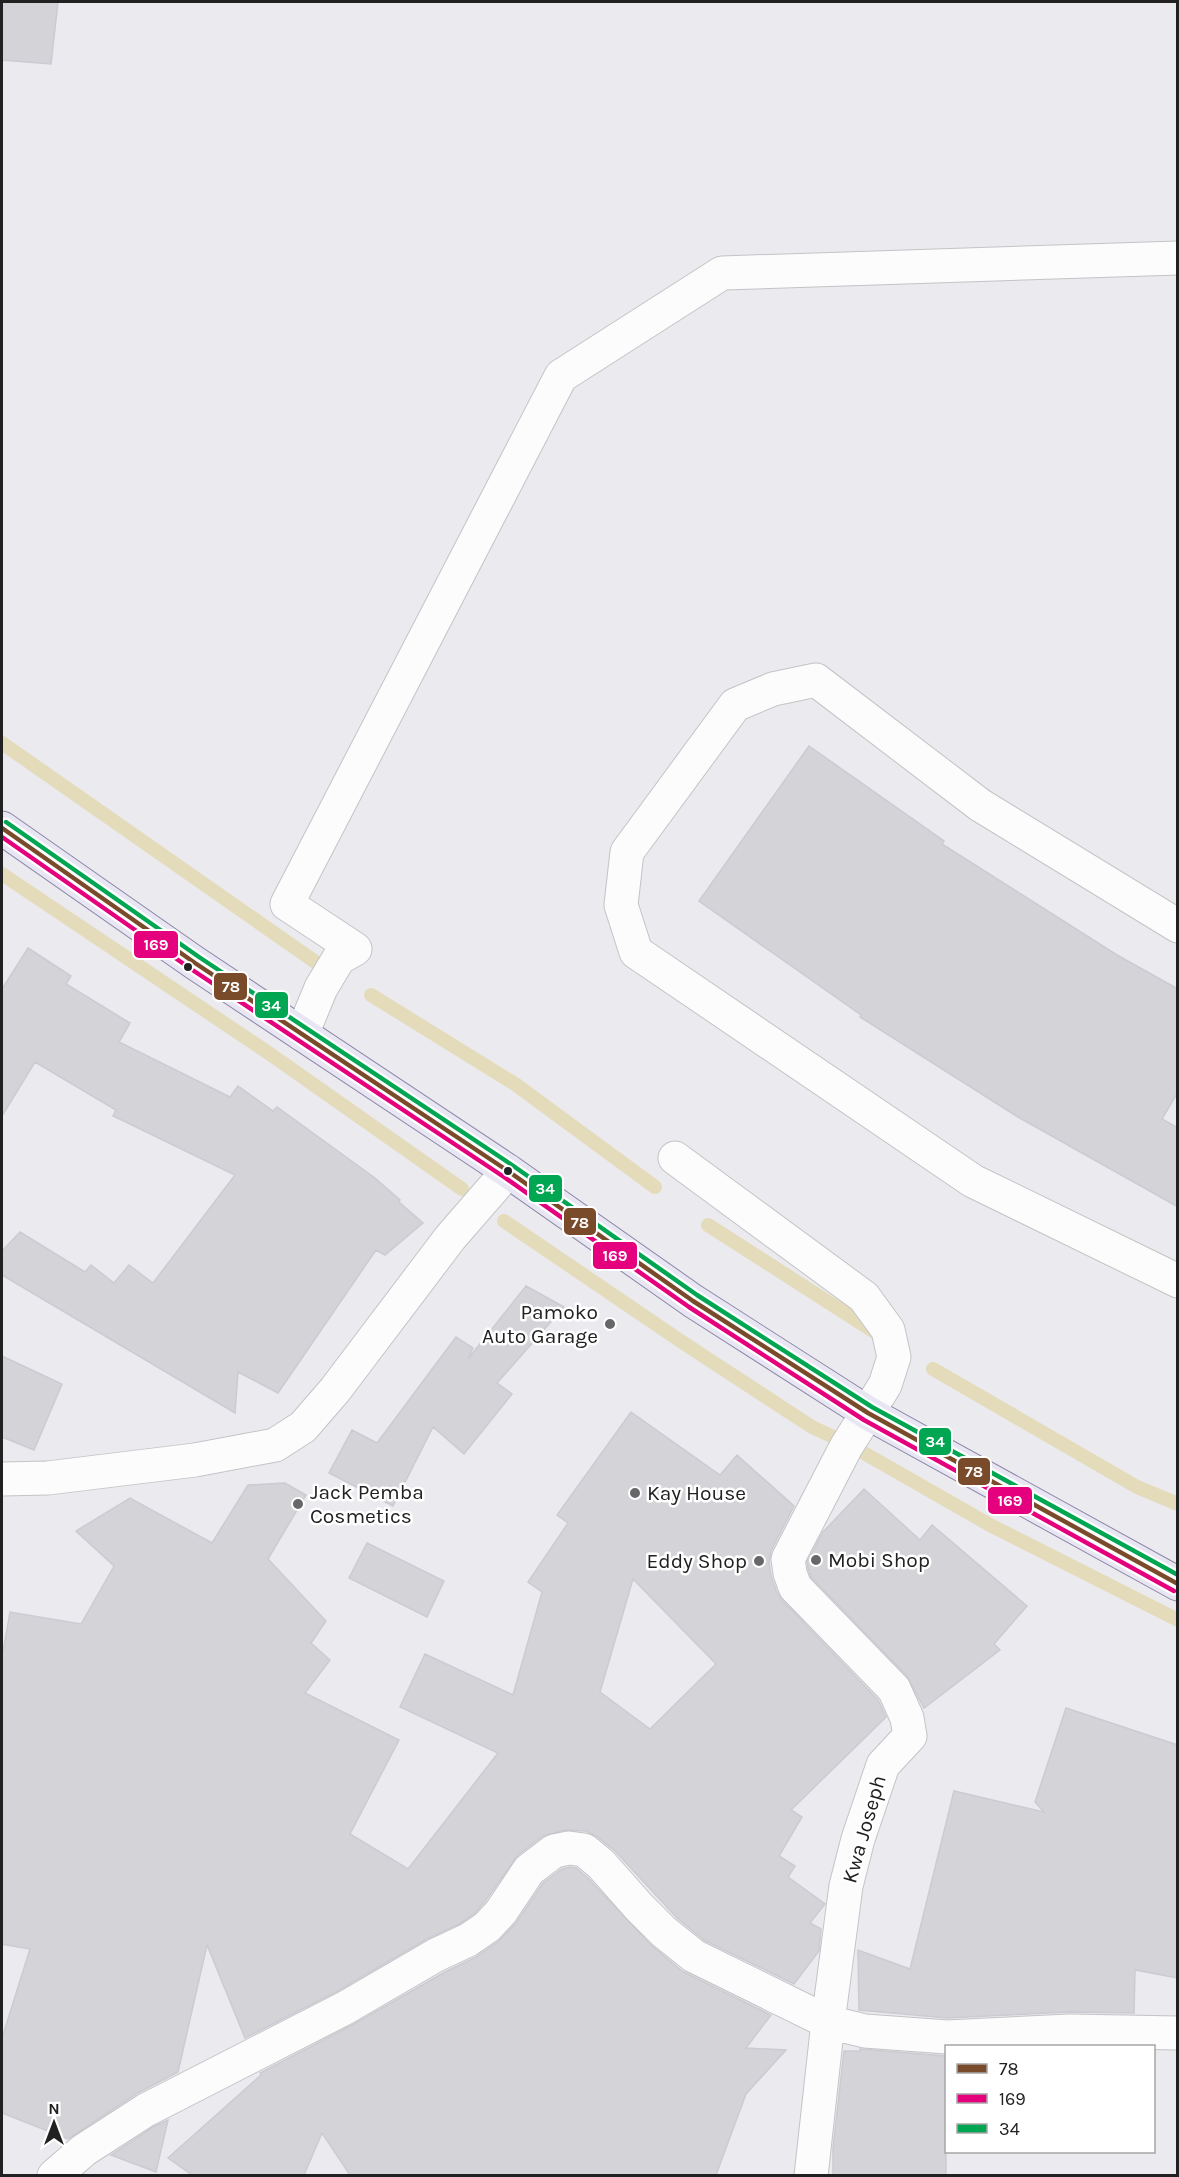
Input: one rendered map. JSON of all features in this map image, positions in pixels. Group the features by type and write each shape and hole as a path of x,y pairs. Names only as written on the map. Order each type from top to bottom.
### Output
{"main road":[{"path":"2,828 195,963 508,1172 693,1300 868,1413 1178,1584"}],"street":[{"path":"302,1034 321,988 339,958 355,949 287,904 561,376 722,273 1178,258"},
{"path":"1178,926 980,805 816,680 773,689 735,705 627,852 621,905 636,952 973,1181 1178,1281"},
{"path":"675,1158 864,1297 888,1329 894,1357 885,1385 868,1413"},
{"path":"2,1479 48,1478 195,1460 251,1451 275,1444 303,1427 335,1390 450,1238 508,1172"},
{"name":"Kwa Joseph","path":"811,2175 846,1886 858,1839 883,1765 910,1736 907,1718 894,1689 795,1587 788,1559 846,1447 868,1413"},
{"path":"54,2175 84,2150 146,2110 345,2008 436,1955 468,1940 487,1927 501,1912 529,1870 554,1851 569,1848 584,1850 601,1864 647,1915 694,1956 828,2022 865,2031 947,2037 1070,2031 1178,2033"}],"building":[{"path":"2,2 58,2 51,64 2,60"},
{"path":"809,746 944,841 942,844 1117,955 1178,989 1178,1092 1162,1119 1178,1128 1178,1207 1018,1117 860,1017 861,1015 699,901"},
{"path":"28,948 71,976 66,984 130,1023 119,1042 230,1097 238,1086 273,1111 277,1107 375,1178 423,1223 385,1255 376,1250 278,1393 238,1372 235,1413 2,1275 2,1251 20,1232 85,1272 91,1265 114,1283 129,1265 153,1283 235,1175 113,1116 116,1110 35,1062 2,1116 2,989"},
{"path":"526,1286 564,1307 497,1383 512,1394 464,1454 433,1427 393,1506 329,1473 352,1430 377,1443 456,1337 473,1348 468,1359"},
{"path":"2,1356 62,1384 34,1450 2,1437"},
{"path":"631,1412 720,1475 737,1455 794,1506 771,1551 769,1562 771,1576 777,1593 878,1700 886,1717 791,1810 802,1817 779,1856 795,1866 788,1877 825,1904 810,1923 821,1929 819,1951 794,1984 704,1940 677,1918 615,1851 586,1831 565,1830 543,1836 518,1855 475,1913 459,1924 427,1939 336,1992 245,2038 207,1945 178,2072 136,2094 68,2139 2,2113 2,2038 30,1949 2,1944 2,1657 10,1612 81,1624 114,1566 76,1531 130,1498 212,1543 248,1485 285,1483 306,1495 268,1559 326,1621 311,1643 330,1660 305,1693 399,1740 350,1834 408,1869 498,1753 400,1707 425,1654 513,1695 542,1592 528,1582 568,1523 557,1515","holes":["633,1579 716,1664 650,1729 600,1692"]},
{"path":"864,1489 920,1540 932,1525 1027,1606 994,1644 1000,1650 924,1708 907,1676 811,1577 808,1568 807,1562 823,1532"},
{"path":"367,1543 444,1581 427,1617 349,1578"},
{"path":"1066,1708 1178,1745 1178,1978 1135,1970 1134,2013 1069,2012 947,2018 859,2010 858,1950 910,1969 954,1791 1044,1812 1035,1802"},
{"path":"576,1868 588,1878 651,1945 682,1971 771,2015 746,2048 786,2050 746,2094 716,2175 350,2175 322,2133 304,2175 192,2175 168,2158 261,2075 260,2073 476,1957 498,1942 516,1923 543,1883 562,1869"},
{"path":"860,2049 945,2056 946,2175 833,2175 833,2148 844,2051 860,2051"},
{"path":"168,2120 156,2172 111,2155 155,2126"}],"waterway":[{"path":"2,743 324,968"},
{"path":"2,874 270,1054 462,1189"},
{"path":"371,995 515,1084 655,1187"},
{"path":"504,1221 812,1427 842,1441"},
{"path":"708,1225 878,1334"},
{"path":"933,1369 1137,1487 1178,1504"},
{"path":"857,1449 990,1525 1178,1620"}],"transit line":[{"name":"34","path":"6,822 199,957 512,1165 697,1295 872,1407 1178,1575"},
{"name":"78","path":"2,828 195,963 508,1171 693,1301 868,1413 1178,1584"},
{"name":"169","path":"2,837 191,969 504,1177 689,1307 864,1420 1174,1591"}],"place":[{"name":"Pamoko Auto Garage","path":"610,1324"},
{"name":"Kay House","path":"635,1493"},
{"name":"Jack Pemba Cosmetics","path":"298,1504"},
{"name":"Mobi Shop","path":"816,1560"},
{"name":"Eddy Shop","path":"759,1561"}]}
